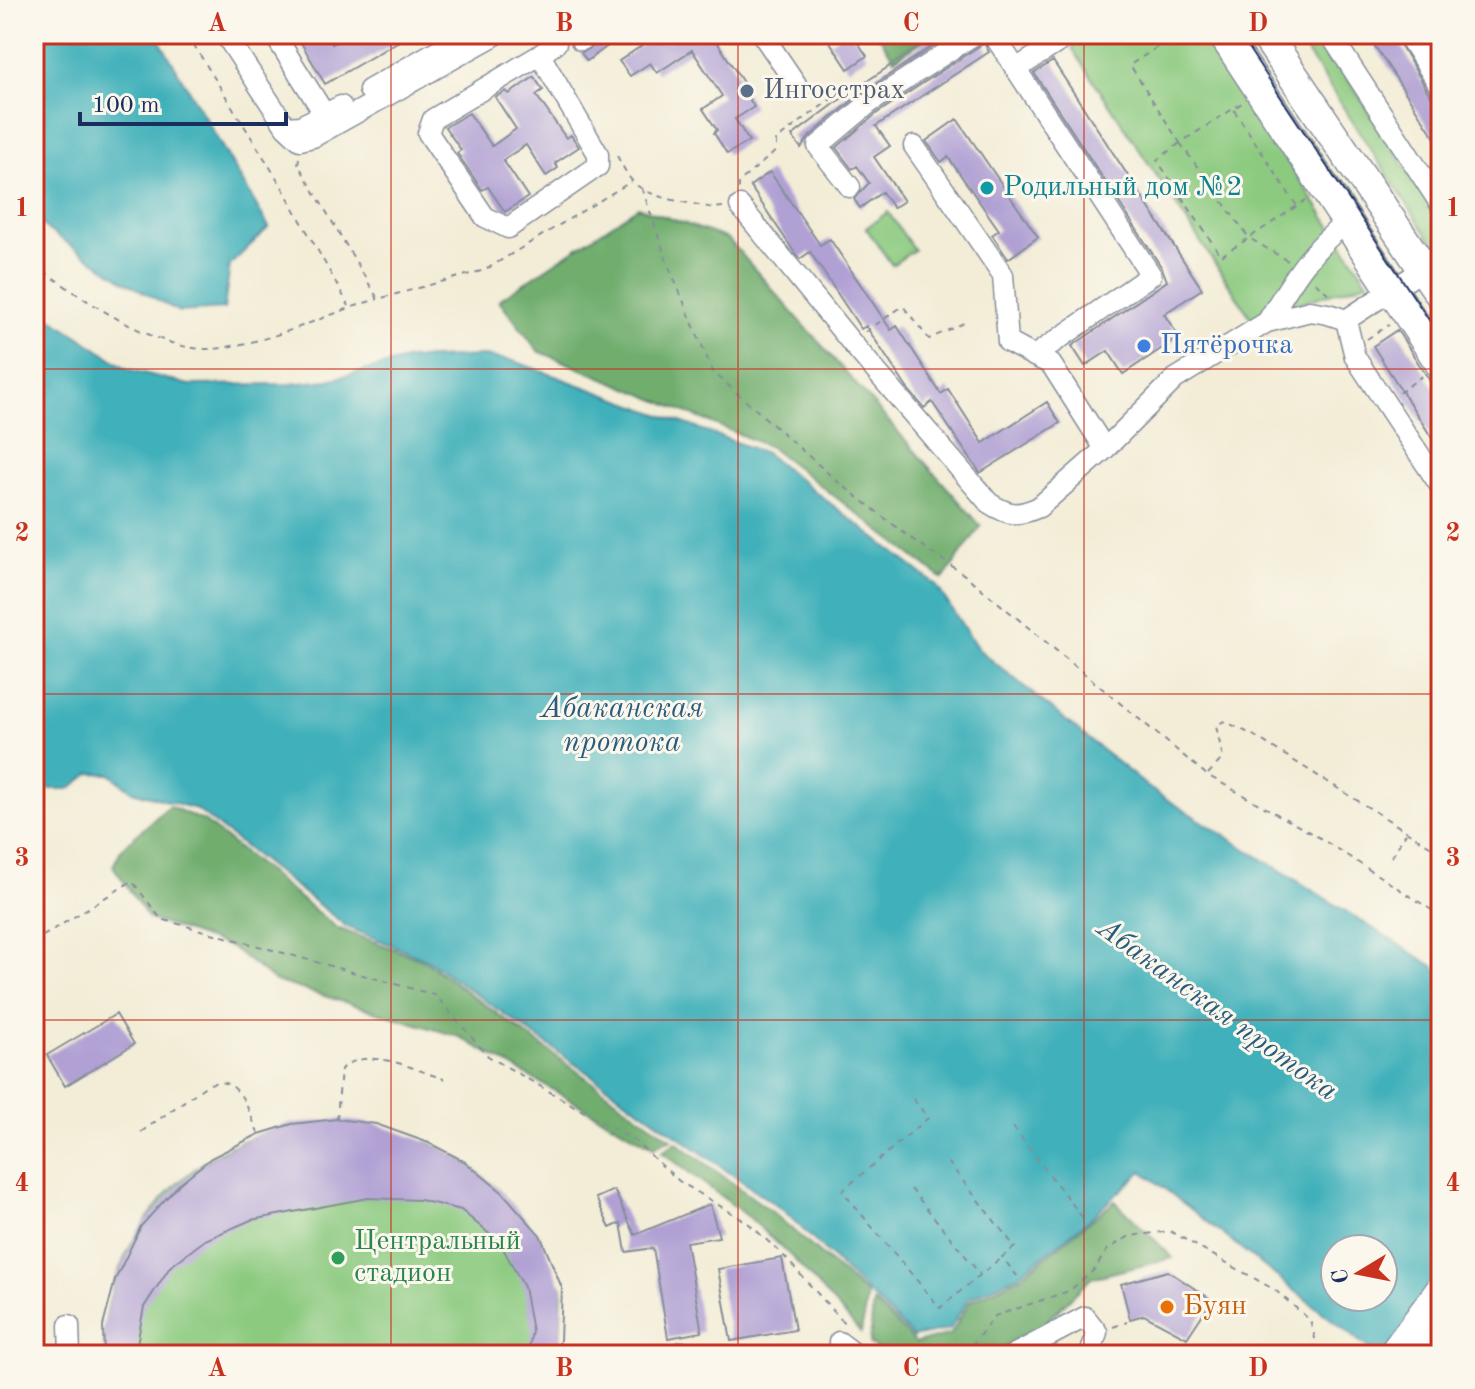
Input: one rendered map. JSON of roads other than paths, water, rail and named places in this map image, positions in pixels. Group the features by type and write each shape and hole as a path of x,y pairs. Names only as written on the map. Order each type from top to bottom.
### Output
{"highway":[{"path":"1223,34 1393,290 1435,367"},
{"path":"1265,34 1441,295"},
{"path":"1393,1355 1441,1290"},
{"path":"1421,1355 1441,1328"}],"street":[{"path":"225,34 293,133 313,137 497,34"},
{"path":"274,34 325,115"},
{"path":"293,133 300,126 325,115 466,34"},
{"path":"540,55 598,154 598,166 508,228 485,217 428,133 433,119 540,55 556,43 556,34"},
{"path":"762,34 796,84"},
{"path":"850,187 818,146 868,104 975,34"},
{"path":"993,34 1151,275 1034,356"},
{"path":"1016,69 1071,34"},
{"path":"1330,34 1441,205"},
{"path":"1407,34 1441,88"},
{"path":"914,146 1003,275 1008,342 1051,364 1105,449"},
{"path":"740,206 989,503 1006,514 1026,513 1039,507 1105,449 1175,379 1267,322 1310,311 1346,320 1424,269"},
{"path":"1267,322 1299,268 1347,222"},
{"path":"1346,320 1355,357 1441,487"},
{"path":"1013,1355 1085,1317 1097,1332 1090,1355"},
{"path":"69,1325 70,1355"},
{"path":"844,1336 856,1355"}],"water":[{"path":"34,34 156,34 269,227 230,265 224,309 179,312 126,282 48,230 34,215"},
{"name":"Абаканская протока","path":"34,307 128,369 189,385 290,384 329,380 409,359 484,356 514,361 765,453 936,585 978,649 1149,788 1441,971 1441,1355 1377,1355 1323,1313 1399,1313 1399,1233 1319,1233 1319,1310 1142,1171 1086,1222 1017,1276 969,1298 950,1329 913,1337 784,1211 426,959 347,927 196,809 132,791 110,774 91,773 69,789 34,789"}],"tram line":[{"path":"1239,34 1441,338"}],"place":[{"name":"Ингосстрах","path":"747,91"},
{"name":"Родильный дом №2","path":"987,188"},
{"name":"Пятёрочка","path":"1144,346"},
{"name":"Центральный стадион","path":"338,1258"},
{"name":"Буян","path":"1167,1307"}]}
